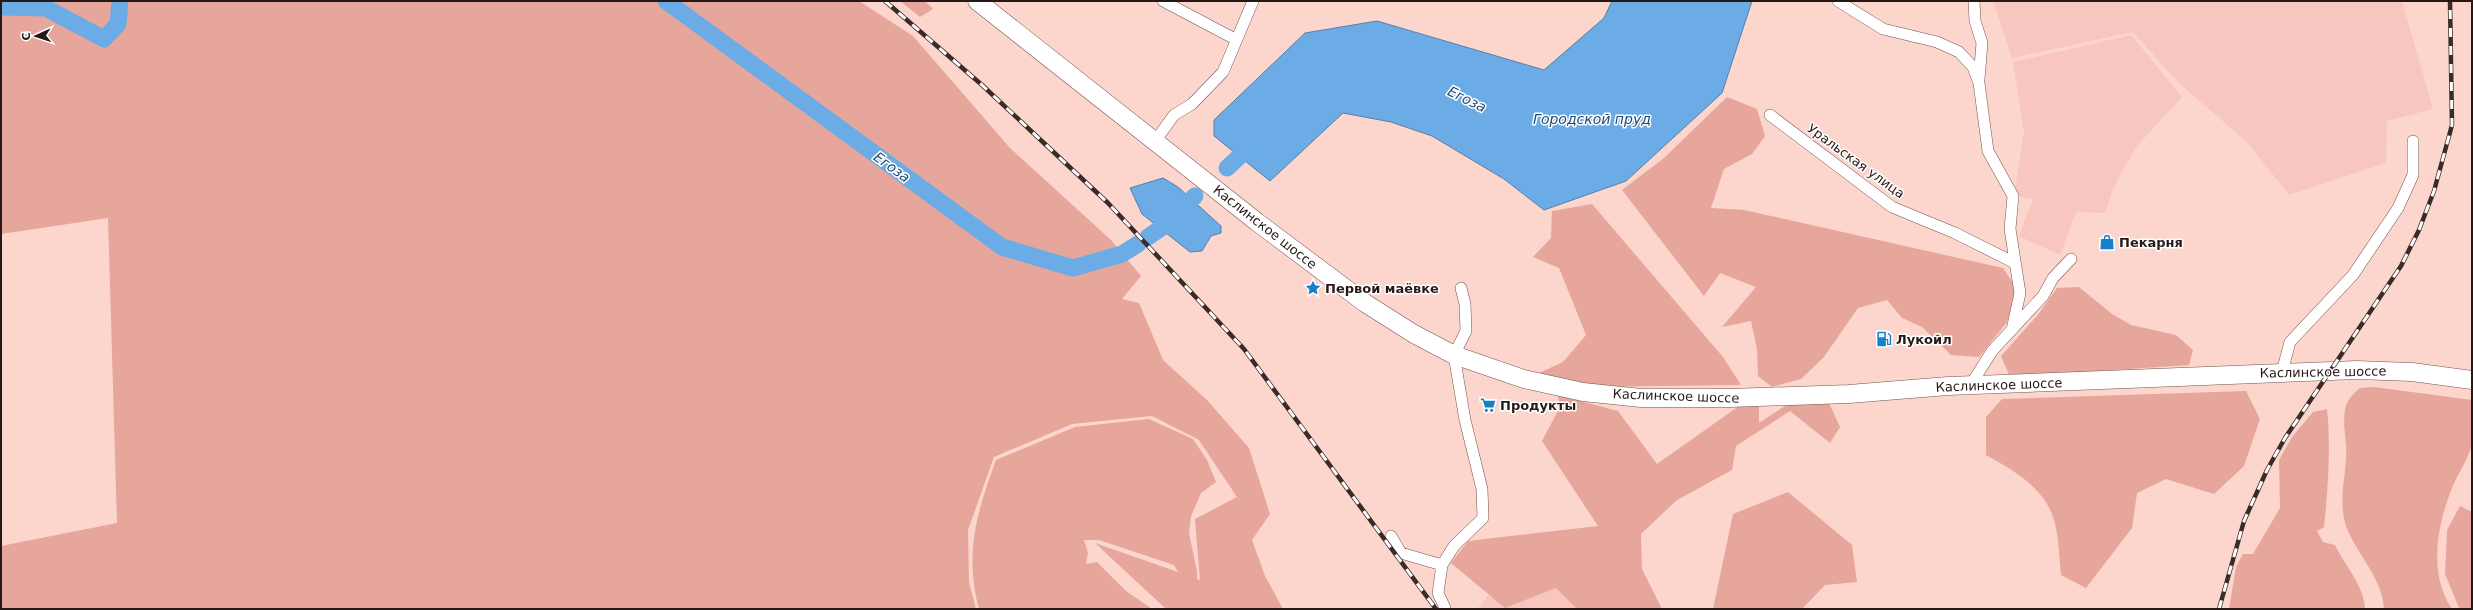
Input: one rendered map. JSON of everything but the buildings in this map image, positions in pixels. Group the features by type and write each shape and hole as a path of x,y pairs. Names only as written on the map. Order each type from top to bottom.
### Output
{"main road":[{"name":"Каслинское шоссе","path":"977,1 1330,278 1408,330 1454,355 1524,379 1583,392 1641,398 1730,398 1849,394 1970,386 2356,370 2412,372 2472,380"}],"street":[{"path":"1163,1 1235,39"},
{"path":"1156,140 1174,115 1192,104 1223,72 1235,39 1253,1"},
{"path":"1838,1 1883,29 1937,42 1959,52 1973,67 1979,84 1988,151 2013,196 2010,229 2020,293 2012,330"},
{"path":"1974,1 1975,21 1982,43 1979,84"},
{"name":"Уральская улица","path":"1770,115 1892,207 1955,233 2015,263"},
{"path":"2282,372 2290,342 2353,275 2398,208 2412,175 2413,141"},
{"path":"1970,386 1992,352 2044,296 2053,278 2071,259"},
{"path":"1445,608 1438,593 1442,565 1454,546 1484,518 1482,489 1465,420 1454,355 1466,331 1465,304 1461,288"},
{"path":"1391,536 1401,553 1442,565"}],"shaded area":[{"path":"1,1 859,1 913,36 1010,148 1111,240 1141,276 1122,299 1139,303 1163,360 1207,400 1249,448 1270,514 1252,540 1265,576 1283,609 1166,609 1095,543 1178,572 1174,565 1099,540 1084,540 1088,553 1086,564 1097,562 1126,591 1152,609 979,609 973,569 975,533 983,497 996,460 1075,427 1149,419 1193,439 1207,460 1216,482 1201,493 1191,516 1189,533 1197,579 1200,580 1195,519 1237,497 1199,440 1152,416 1072,424 994,457 968,530 969,582 976,609 1,609 1,546 117,523 108,218 1,234"},
{"path":"900,1 925,1 933,9 920,17"},
{"path":"1993,1 2402,1 2433,109 2387,121 2386,163 2289,195 2249,144 2180,84 2133,32 2012,58"},
{"path":"2131,35 2182,97 2137,146 2114,186 2105,213 2076,212 2060,255 2019,236 2033,199 2014,195 2024,132 2013,62"},
{"path":"1727,97 1757,109 1765,136 1752,154 1724,169 1711,208 1744,210 2003,268 2017,289 2007,322 1979,357 1951,355 1922,327 1902,318 1887,300 1858,308 1824,357 1801,379 1772,387 1758,376 1757,349 1751,321 1722,327 1756,287 1720,273 1704,296 1622,190 1664,158"},
{"path":"1592,204 1723,357 1741,385 1586,387 1539,373 1563,362 1586,335 1559,268 1533,257 1551,238 1552,211"},
{"path":"2079,287 2112,314 2131,325 2176,335 2193,350 2189,365 2010,377 2001,356 2037,316 2057,288"},
{"path":"2374,387 2472,400 2472,443 2454,482 2442,518 2437,549 2437,565 2440,580 2444,595 2452,609 2384,609 2379,587 2374,576 2346,526 2342,506 2346,454 2344,414 2350,398 2360,388"},
{"path":"2246,391 2260,419 2244,466 2214,494 2166,479 2137,493 2132,528 2086,588 2061,575 2056,527 2050,509 2043,498 2027,481 1986,455 1986,417 2002,399"},
{"path":"1558,395 1618,411 1657,464 1739,406 1759,405 1759,423 1788,404 1829,403 1840,427 1830,443 1790,411 1736,446 1732,470 1677,500 1641,534 1642,569 1662,609 1577,609 1556,588 1505,608 1451,563 1468,541 1598,526 1542,441 1560,407"},
{"path":"2327,409 2329,453 2327,498 2324,527 2317,531 2323,542 2335,545 2358,584 2364,600 2365,609 2229,609 2236,567 2243,554 2253,554 2280,508 2279,460 2292,437 2313,412"},
{"path":"1788,492 1852,545 1857,582 1825,585 1802,609 1713,609 1733,514"},
{"path":"2460,506 2472,512 2472,609 2459,608 2445,574 2447,530"},
{"path":"1562,578 1594,609 1477,609 1495,587"}],"water":[{"name":"Городской пруд","path":"1612,1 1752,1 1722,93 1626,181 1544,210 1504,179 1432,136 1391,122 1343,113 1270,181 1214,136 1214,120 1305,33 1377,21 1544,70 1604,18"},
{"path":"1163,178 1178,187 1221,226 1221,233 1211,236 1202,251 1190,252 1142,214 1130,188"}],"waterway":[{"name":"Егоза","path":"1,7 46,8 104,39 118,24 120,1"},
{"name":"Егоза","path":"666,1 1002,247 1073,268 1122,254 1138,244"},
{"name":"Егоза","path":"1227,168 1256,141"},
{"name":"Егоза","path":"1148,237 1161,228 1195,196"}],"railway":[{"path":"885,1 982,85 1108,203 1244,349 1436,609"},
{"path":"2219,609 2244,521 2267,470 2285,438 2401,266 2419,230 2434,191 2452,125 2450,1"}],"place":[{"name":"Пекарня","path":"2107,242"},
{"name":"Первой маёвке","path":"1313,288"},
{"name":"Лукойл","path":"1884,339"},
{"name":"Продукты","path":"1488,405"}]}
